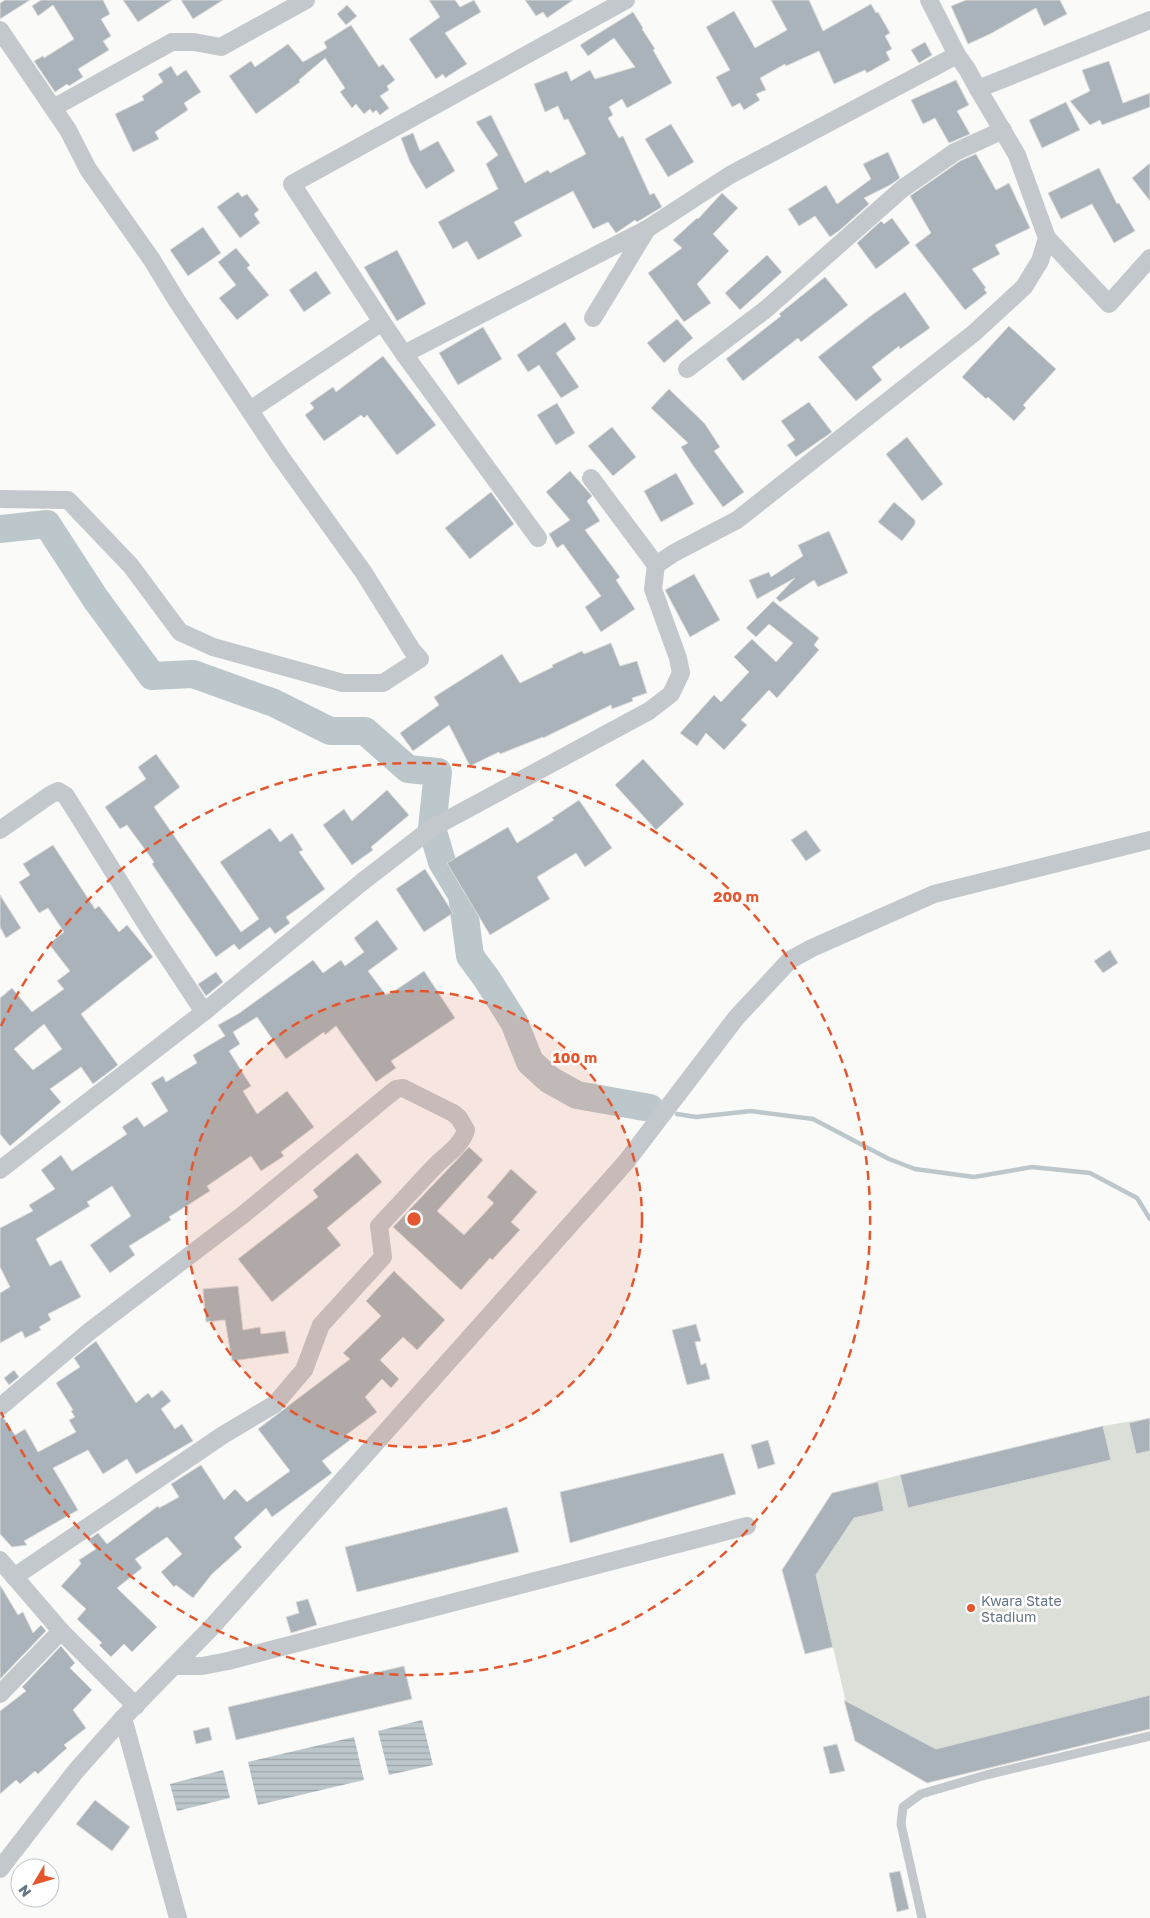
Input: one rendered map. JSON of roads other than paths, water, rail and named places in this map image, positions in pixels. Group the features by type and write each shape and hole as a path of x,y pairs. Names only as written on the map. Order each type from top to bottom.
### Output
{"street":[{"path":"53,108 172,42 194,42 221,47 306,0"},
{"path":"538,538 404,354 292,184 626,0"},
{"path":"929,0 957,55 1017,155 1047,238 1109,304 1150,258"},
{"path":"978,89 1150,20"},
{"path":"0,30 68,130 88,169 152,260 280,456 364,573 412,650 420,659 383,683 343,683 213,647 180,632 131,566 68,500 0,498"},
{"path":"404,354 646,229 730,175 957,55"},
{"path":"687,368 765,310 902,189 954,152 1002,130"},
{"path":"593,318 646,229"},
{"path":"656,565 674,553 737,520 974,332 1024,286 1040,261 1047,238"},
{"path":"250,410 382,322"},
{"path":"0,1170 204,1012 425,832 649,711 671,694 681,672 678,658 653,589 656,565 591,478"},
{"path":"0,830 50,795 58,791 66,796 151,932 204,1012"},
{"path":"0,1869 75,1772 217,1621 626,1162 736,1018 790,960 812,948 934,894 1150,840"},
{"path":"0,1407 90,1331 244,1214 396,1089 403,1088 453,1113 464,1124 466,1130 458,1145 438,1163 379,1226 383,1257 321,1325 304,1370 275,1404 207,1446 14,1576"},
{"path":"174,1666 202,1666 228,1662 747,1526"},
{"path":"0,1560 130,1712 178,1918"},
{"path":"0,1694 61,1631"}],"lane":[{"path":"922,1918 901,1824 904,1807 920,1794 986,1775 1150,1736"}],"waterway":[{"path":"0,529 47,524 95,598 152,676 193,674 274,703 330,731 365,731 408,769 438,772 432,828 442,862 462,895 470,956 514,1022 530,1062 550,1080 577,1095 650,1108"},
{"path":"677,1114 696,1117 751,1111 813,1119 889,1159 915,1169 974,1177 1032,1167 1090,1173 1137,1198 1150,1219"}],"place":[{"name":"Kwara State Stadium","path":"971,1608"}]}
